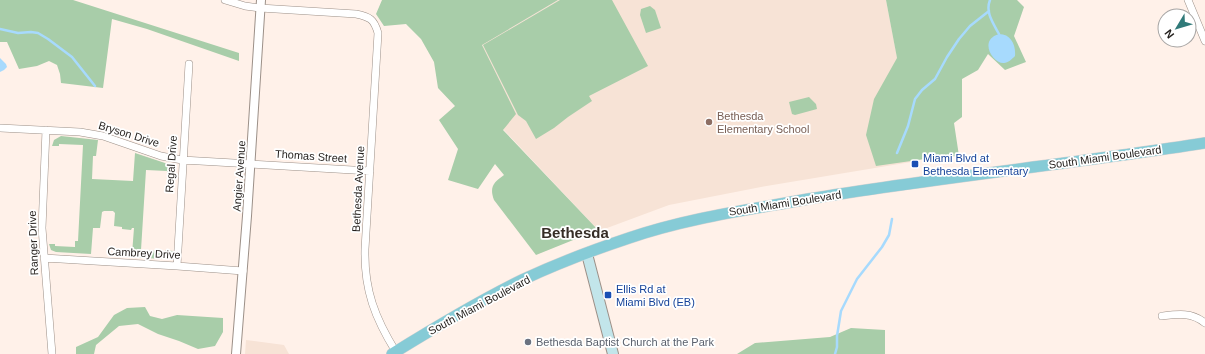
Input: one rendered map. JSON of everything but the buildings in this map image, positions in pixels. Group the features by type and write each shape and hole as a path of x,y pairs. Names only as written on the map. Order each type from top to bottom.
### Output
{"main road":[{"name":"South Miami Boulevard","path":"394,353 499,292 546,269 651,231 716,215 887,186 1205,143"},
{"path":"587,254 612,354"}],"street":[{"path":"225,0 245,6 261,4"},
{"path":"1188,0 1205,41"},
{"name":"Bethesda Avenue","path":"261,4 356,14 370,18 374,22 378,33 365,249 366,280 370,298 394,353"},
{"name":"Angier Avenue","path":"236,354 261,4"},
{"name":"Regal Drive","path":"177,266 182,160 189,64"},
{"name":"Bryson Drive","path":"0,128 80,132 103,136 160,156 182,160 250,164"},
{"name":"Ranger Drive","path":"46,130 42,228 52,354"},
{"name":"Thomas Street","path":"250,164 370,171"},
{"name":"Cambrey Drive","path":"44,258 243,271"},
{"path":"1162,316 1187,314 1194,316 1205,323"}],"shaded area":[{"name":"Bethesda Elementary School","path":"558,0 886,0 917,161 761,187 669,205 599,231 503,129 482,44"},
{"path":"246,340 284,345 289,354 245,354"}],"green space":[{"path":"0,0 73,0 239,53 239,61 147,29 112,19 103,88 61,83 57,65 49,61 37,66 19,69 7,42 0,42"},
{"path":"382,0 558,0 482,45 516,114 503,130 598,230 536,255 494,200 492,192 493,185 504,175 495,164 478,189 448,180 458,149 439,120 455,106 438,88 434,62 421,39 406,24 384,26 376,14"},
{"path":"560,0 612,0 648,66 589,96 592,101 536,139 526,121 518,115 483,45"},
{"path":"886,0 1017,0 1024,7 1014,36 1026,62 1005,70 988,54 978,70 962,79 962,117 954,123 959,156 932,158 876,166 866,135 874,99 897,58"},
{"path":"650,6 655,10 661,28 646,33 640,15 641,9"},
{"path":"809,97 816,104 817,109 795,115 792,114 789,102"},
{"path":"61,136 98,140 96,156 93,156 92,179 133,181 135,153 174,166 176,169 176,175 170,175 167,171 146,170 141,250 159,251 159,253 165,253 165,250 173,251 173,254 171,253 169,257 161,259 134,257 132,254 134,228 131,230 114,226 115,213 113,211 102,212 100,228 93,228 91,254 56,252 51,250 49,244 55,244 55,246 75,247 75,241 78,241 83,145 59,144 59,146 52,146 54,140"},
{"path":"145,307 150,316 162,319 177,315 223,318 223,332 215,346 198,349 158,334 138,324 119,326 96,345 94,354 76,354 76,347 98,337 114,315 127,308"},
{"path":"851,328 885,330 885,354 737,354 755,343 830,337"}],"water":[{"path":"999,34 1003,34 1010,38 1015,48 1015,56 1010,61 1005,63 996,60 992,56 988,46 989,41"},
{"path":"0,58 7,67 0,72"}],"waterway":[{"path":"990,0 988,9 989,13 999,34"},
{"path":"897,153 908,126 915,99 922,90 935,79 959,39 970,26 989,11"},
{"path":"0,29 18,33 38,33 72,57 95,86"},
{"path":"835,354 841,311 857,279 882,247 889,235 892,219"}],"place":[{"name":"Bethesda Elementary School","path":"709,122"},
{"name":"Miami Blvd at Bethesda Elementary","path":"915,164"},
{"name":"Ellis Rd at Miami Blvd (EB)","path":"608,295"},
{"name":"Bethesda Baptist Church at the Park","path":"528,342"}],"district":[{"name":"Bethesda","path":"575,232"}]}
